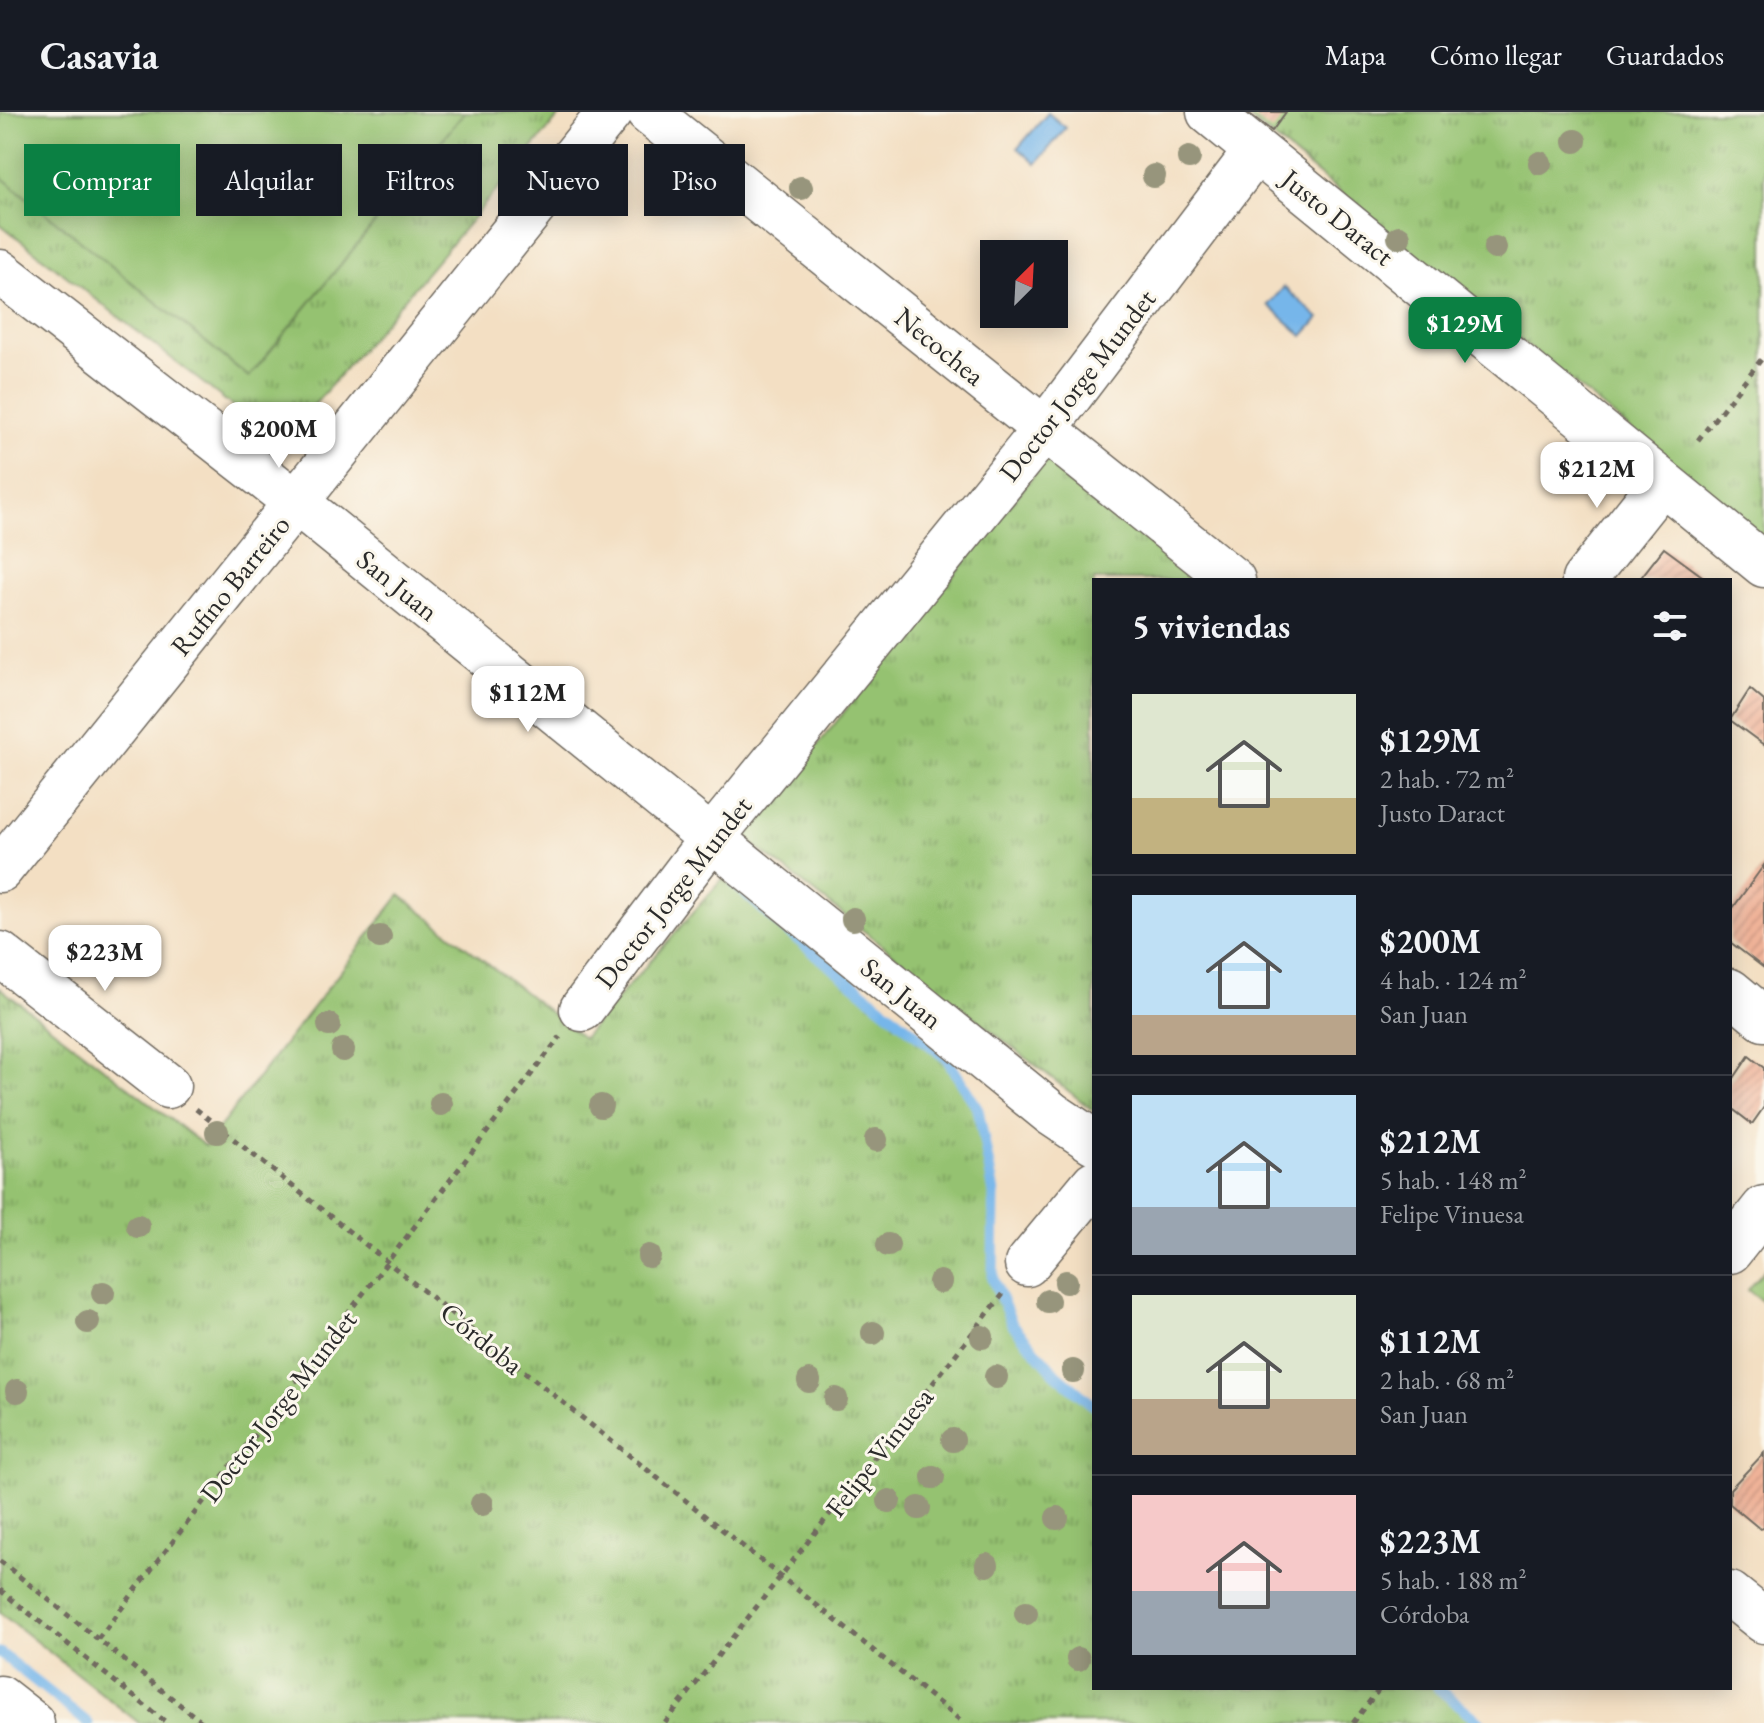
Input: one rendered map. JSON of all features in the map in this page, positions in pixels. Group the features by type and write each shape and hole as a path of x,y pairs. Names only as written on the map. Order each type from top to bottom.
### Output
{"street":[{"name":"Rufino Barreiro","path":"0,870 610,112"},
{"name":"Necochea","path":"648,112 1230,578"},
{"name":"Justo Daract","path":"1209,112 1764,565"},
{"name":"Doctor Jorge Mundet","path":"582,1009 711,839 1044,430 1256,151"},
{"name":"San Juan","path":"0,272 296,502 1052,1114 1092,1141"},
{"path":"1586,578 1662,482"},
{"path":"0,954 168,1086"},
{"path":"1732,993 1764,1019"},
{"path":"1027,1264 1092,1185"},
{"path":"1732,1248 1764,1208"},
{"path":"1732,1596 1764,1621"},
{"path":"0,1698 32,1723"}],"path":[{"path":"1698,440 1764,356"},
{"name":"Doctor Jorge Mundet","path":"98,1639 582,1009"},
{"name":"Córdoba","path":"168,1086 964,1723"},
{"name":"Felipe Vinuesa","path":"665,1723 1027,1264"},
{"path":"0,1561 203,1723"},
{"path":"0,1590 167,1723"},
{"path":"1353,1723 1378,1690"}],"green space":[{"path":"0,112 563,112 536,144 498,144 498,189 482,207 482,144 358,144 358,216 475,216 281,444 0,224"},
{"path":"0,112 465,112 439,144 358,144 358,216 380,216 249,377 50,216 180,216 180,144 24,144 24,195 0,176"},
{"path":"1242,112 1764,112 1764,539"},
{"path":"1050,455 1205,578 1092,578 1092,1109 744,837"},
{"path":"725,876 788,932 947,1059 978,1109 994,1193 993,1279 1012,1324 1055,1373 1092,1404 1092,1690 1441,1690 1481,1723 139,1723 0,1613 0,988 205,1146 400,895 583,1038"},
{"path":"1764,1270 1764,1303 1748,1290"}],"water":[{"path":"1048,113 1066,128 1036,164 1018,148"},
{"path":"1284,287 1319,318 1303,336 1268,305"}],"building":[{"path":"1247,112 1286,112 1272,131"},
{"path":"1664,548 1702,576 1700,578 1641,578"},
{"path":"1750,689 1764,701 1764,745 1732,721"},
{"path":"1764,865 1764,968 1732,944 1732,909"},
{"path":"1749,1056 1764,1068 1764,1107 1752,1124 1732,1109 1732,1081"},
{"path":"1764,1453 1764,1528 1760,1529 1732,1506 1732,1487"}],"waterway":[{"path":"735,884 788,932 947,1059 978,1109 994,1193 993,1279 1012,1324 1055,1373 1092,1404"},
{"path":"0,1653 88,1723"},
{"path":"1440,1690 1481,1723"}]}
